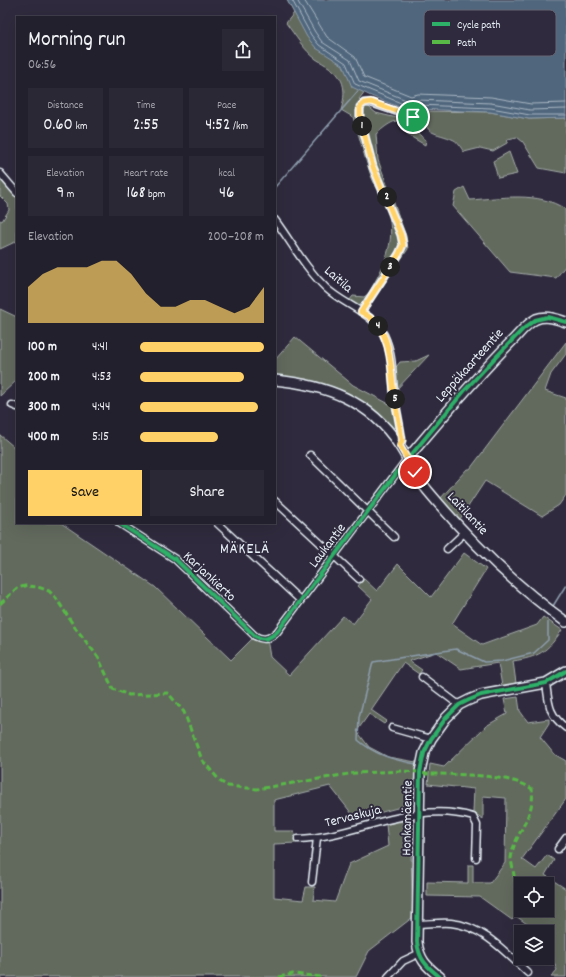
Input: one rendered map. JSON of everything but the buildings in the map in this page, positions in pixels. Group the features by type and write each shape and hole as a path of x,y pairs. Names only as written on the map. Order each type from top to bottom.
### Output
{"street":[{"path":"361,312 399,254 403,245 397,224 373,167 360,117 360,107 364,103 371,102 413,117 421,114"},
{"path":"0,173 16,193"},
{"name":"Laitila","path":"276,221 310,271 341,300 376,323 384,336 391,354 394,392 402,440 400,446"},
{"name":"Leppäkaarteentie","path":"407,460 465,390 523,329 542,317 548,317 566,322"},
{"name":"Laitilantie","path":"276,380 319,387 346,398 378,420 400,446 426,490 465,532 514,582 566,622"},
{"path":"310,455 394,537"},
{"name":"Laukantie","path":"260,639 267,639 277,632 407,460"},
{"path":"276,502 359,579"},
{"name":"Karjankierto","path":"121,524 175,559 255,636 260,639"},
{"path":"218,524 300,600"},
{"path":"447,549 465,532"},
{"name":"Honkamäentie","path":"418,954 418,812 420,772 424,753 431,739 446,718 458,705 481,695 546,683 566,671"},
{"path":"422,677 458,705"},
{"path":"546,683 549,710 557,722 566,728"},
{"path":"392,728 431,739"},
{"name":"Tervaskuja","path":"298,839 317,838 418,812 463,814 473,817 477,825 476,858"},
{"name":"Tervaskuja","path":"312,882 317,838"},
{"path":"558,849 566,838"},
{"path":"417,924 452,923 476,930 489,939 528,973"},
{"path":"388,977 403,961 418,954 426,966 440,977"}],"shaded area":[{"path":"287,0 375,78 359,99 376,113 414,122 415,131 426,140 425,145 408,135 408,123 404,121 395,121 376,134 378,160 406,236 408,249 367,309 367,315 349,301 353,296 364,297 368,294 385,262 390,240 391,228 389,216 385,204 371,176 353,117 341,110 344,98 342,81 335,71 316,59 308,51 286,23 294,13"},
{"path":"424,111 490,112 529,119 566,118 566,173 539,168 523,142 517,137 508,139 507,143 493,151 480,148 464,152 455,141 436,134 428,129"},
{"path":"509,152 517,174 498,178 493,161"},
{"path":"0,173 16,192 16,241 0,249 0,220 2,221 9,210 8,204 0,196"},
{"path":"464,187 470,200 507,197 531,198 554,203 565,209 566,265 556,278 510,272 453,206 456,192"},
{"path":"0,309 16,317 16,381 0,396"},
{"path":"295,337 353,385 393,406 397,427 391,428 353,399 276,376 276,359"},
{"path":"566,342 566,354 551,374 545,391 566,398 566,495 559,505 542,516 485,481 460,519 440,499 467,469 470,469"},
{"path":"429,355 394,392 393,371 400,362 416,361"},
{"path":"0,435 14,447 16,443 16,524 62,524 155,587 231,660 255,636 267,639 270,657 289,675 343,616 353,624 372,599 358,586 364,579 377,591 398,564 431,597 464,553 486,569 452,624 482,645 537,625 543,617 562,630 552,644 542,652 530,658 513,661 516,683 502,686 498,663 461,669 436,652 409,661 422,670 419,674 403,663 371,710 387,721 384,724 369,714 357,731 369,747 388,757 416,762 412,804 356,819 330,786 274,800 274,831 294,831 297,843 274,844 274,897 303,900 306,887 315,887 313,900 335,902 349,864 388,846 386,824 410,820 413,917 369,951 356,977 0,977"},
{"path":"518,697 520,711 528,722 549,719 549,723 540,737 554,754 566,761 566,799 522,859 536,869 547,855 554,860 545,875 548,877 514,877 515,917 512,920 480,897 427,896 427,882 468,883 468,865 473,865 473,883 490,883 505,863 506,798 483,796 483,819 473,812 474,789 428,784 430,764 444,767 486,726 507,714 504,699"},
{"path":"554,881 566,889 566,977 551,977 557,970 554,963 554,925 528,925 517,917 554,917"}],"water":[{"path":"287,0 566,0 566,118 529,119 490,112 418,109 415,113 352,87 343,65 316,48 307,37"}],"waterway":[{"path":"276,186 358,91"},
{"path":"553,606 566,585"},
{"path":"416,764 385,756 371,750 358,740 359,717 373,662 456,649 484,662 502,661 534,653 548,640 548,622"}],"marked path":[{"path":"0,604 17,588 25,586 38,587 49,591 56,598 74,626 98,657 113,689 129,695 168,693 184,712 202,760 221,782 228,786 257,789 355,773 402,771 420,772 425,774 481,776 511,780 523,784 532,789 532,799 528,817 513,850 511,859 514,877"},
{"path":"279,977 293,974 323,977"}],"cycle path":[{"path":"121,524 175,559 255,636 264,639 269,638 277,632 402,466 465,390 496,357 523,329 535,320 548,317 566,322"},
{"path":"440,977 421,958 417,942 420,772 424,753 431,739 446,718 459,705 481,695 546,683 566,671"}],"district":[{"name":"MÄKELÄ","path":"245,550"}],"route":[{"path":"413,117 371,102 362,104 359,110 373,167 384,190 401,235 403,245 399,254 361,312 376,323 384,336 391,354 394,392 402,440 400,446 415,472"}]}
